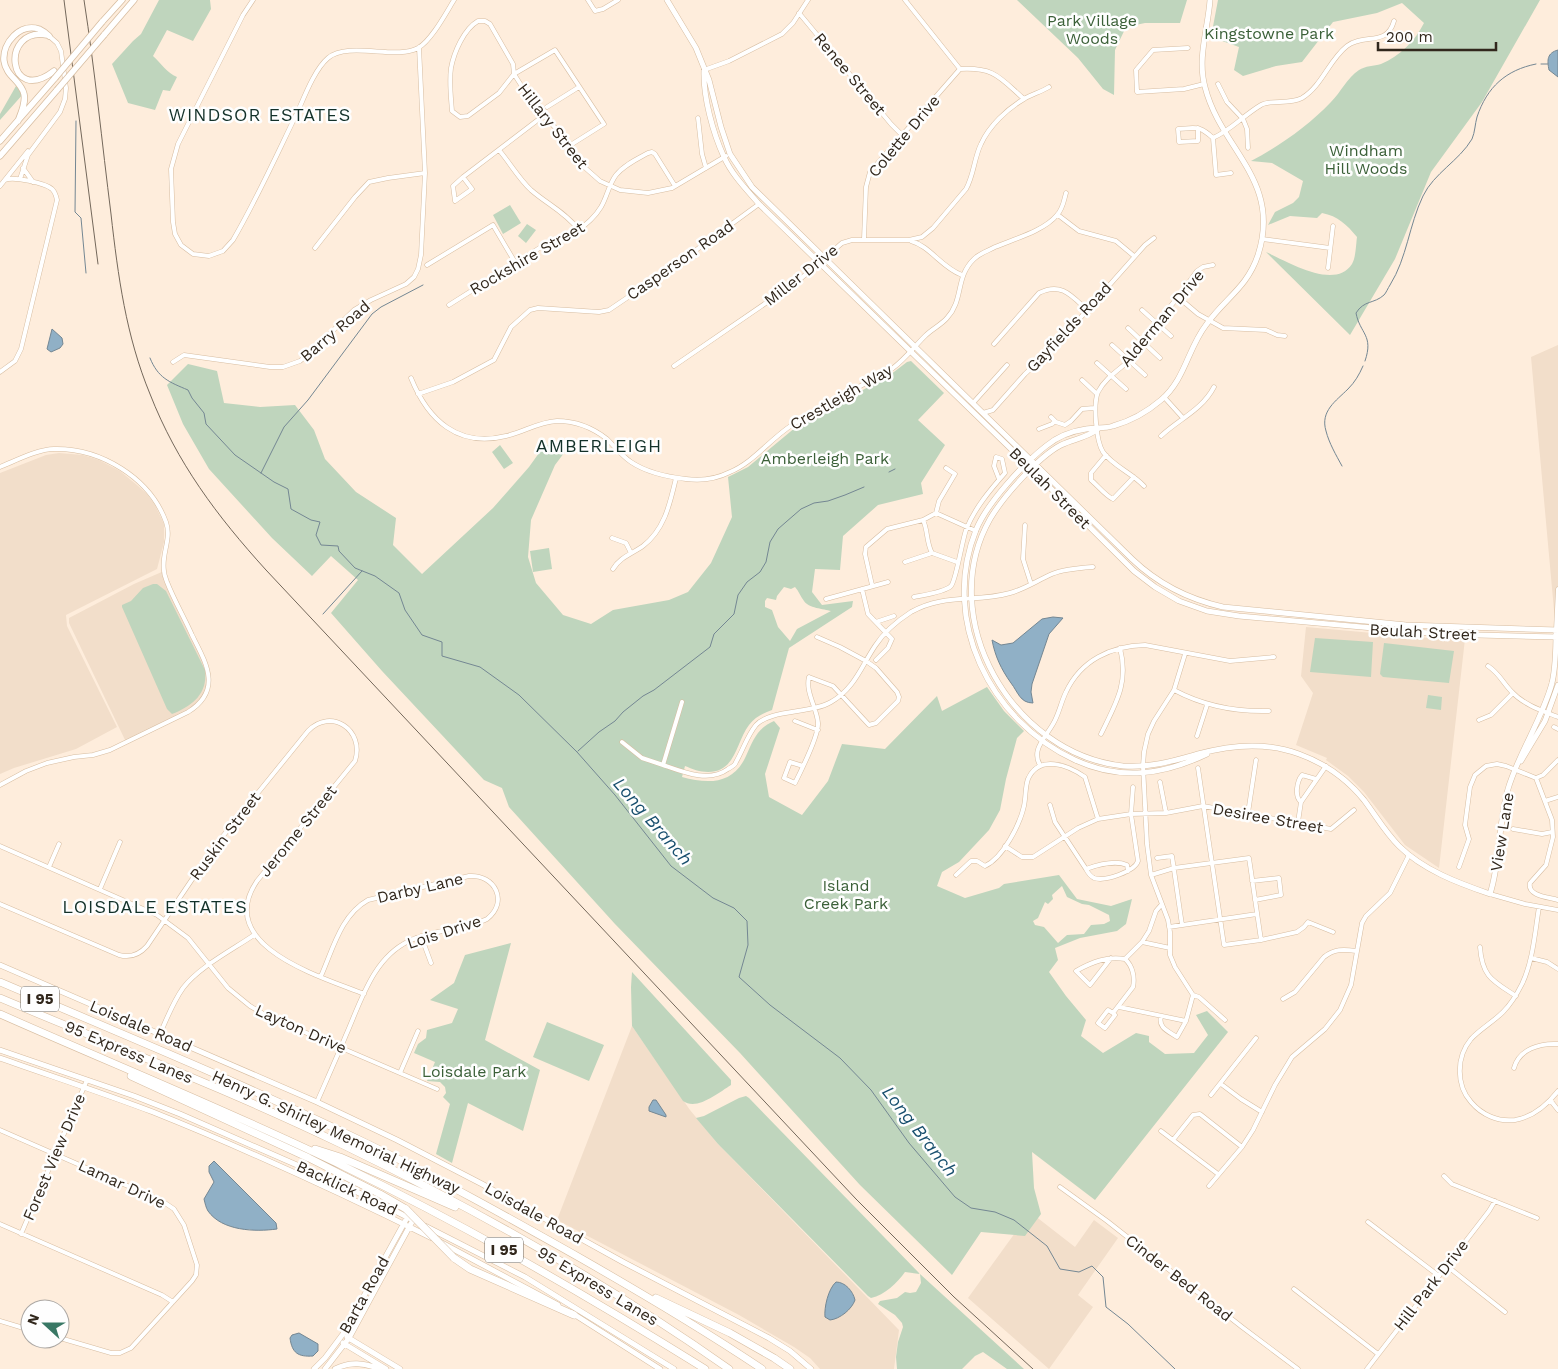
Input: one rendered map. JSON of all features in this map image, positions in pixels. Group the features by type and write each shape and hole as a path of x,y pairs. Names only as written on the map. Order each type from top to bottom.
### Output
{"highway":[{"name":"Henry G. Shirley Memorial Highway","path":"0,982 244,1087 366,1143 485,1205 636,1290 762,1369"},
{"name":"95 Express Lanes","path":"0,998 242,1099 340,1144 434,1191 522,1239 627,1302 729,1369"},
{"name":"Henry G. Shirley Memorial Highway","path":"0,1014 295,1144 384,1186 479,1236 623,1319 705,1369"},
{"path":"96,1056 134,1078 309,1158 406,1208 454,1258 477,1272 574,1314"},
{"path":"295,1144 340,1157 522,1239"},
{"path":"636,1290 669,1303 730,1333 790,1369"}],"main road":[{"path":"0,141 55,75 122,0"},
{"path":"0,156 134,0"},
{"name":"Beulah Street","path":"667,0 696,48 709,80 730,154 752,187 1138,565 1160,582 1183,594 1223,607 1441,627 1557,630"},
{"path":"1210,0 1202,54 1204,84 1211,106 1247,166 1258,191 1262,212 1262,239 1256,258 1248,276 1209,321 1199,336 1180,376 1164,398 1133,419 1113,426 1084,429 1059,438 1044,447 994,500 976,531 965,575 964,598 970,639 986,678 1011,713 1042,741 1066,756 1093,767 1118,772 1144,773 1161,771 1183,764 1212,751"},
{"path":"18,121 25,96 22,88 10,75 6,67 4,57 6,48 13,37 26,29 38,29 49,36"},
{"path":"49,36 33,34 20,38 14,46 10,59 15,72 26,80 38,81 55,75"},
{"name":"Beulah Street","path":"704,70 708,110 724,157 740,182 759,204 1134,571 1155,587 1179,601 1206,611 1222,614 1440,634 1557,637"},
{"path":"1098,429 1092,434 1062,444 1036,465 996,510 984,531 974,565 972,598 978,638 994,677 1005,695 1035,727 1069,749 1096,760 1122,766 1160,765 1212,751 1246,746 1269,747 1299,754 1326,766 1357,792 1389,836 1409,855 1436,871 1490,894"},
{"path":"1384,630 1385,623"},
{"name":"View Lane","path":"1490,894 1497,869 1506,800 1525,745 1542,710 1552,682 1557,630"},
{"name":"View Lane","path":"1516,770 1549,714 1558,685"},
{"name":"Loisdale Road","path":"0,965 318,1102 439,1162 775,1341 797,1356 811,1369"},
{"name":"Backlick Road","path":"0,1050 134,1096 345,1186 408,1216 525,1277 674,1369"},
{"name":"Backlick Road","path":"0,1058 186,1126 342,1194 535,1292 574,1314 660,1369"},
{"name":"Barta Road","path":"314,1368 343,1334 408,1216"},
{"name":"Barta Road","path":"326,1368 349,1338 413,1220"},
{"path":"343,1334 400,1369"},
{"path":"339,1340 386,1369"},
{"path":"335,1369 345,1365 360,1363 380,1369"}],"street":[{"path":"252,0 178,144 172,164 171,191 174,230 181,245 196,255 207,256 217,254 226,249 233,240 311,85 326,60 335,54 345,52 416,50 427,39 454,0"},
{"path":"588,0 595,11 604,9 618,0"},
{"path":"704,70 782,34 808,0"},
{"path":"905,0 960,69 978,68 994,73 1024,99"},
{"name":"Renee Street","path":"799,13 902,135"},
{"name":"Hillary Street","path":"514,74 499,93 468,116 460,117 452,111 451,68 458,47 471,25 478,21 485,21 490,24 513,64 514,74 526,95 543,116 556,128 589,172 610,186 627,192 661,191 675,186 730,154"},
{"path":"1213,138 1262,104 1290,102 1301,98 1314,87 1348,45 1357,41 1380,38 1386,35 1392,30 1394,21"},
{"path":"0,186 62,109 66,96 61,51 57,43 49,36"},
{"name":"Barry Road","path":"173,362 184,355 281,367 295,363 310,353 354,310 410,281 416,274 420,262 425,172 420,47"},
{"path":"1188,48 1153,50 1136,70 1138,92 1184,89 1204,84"},
{"path":"514,74 555,50 604,124 569,146"},
{"name":"Colette Drive","path":"864,239 866,187 868,177 873,168 960,69"},
{"path":"1218,84 1227,102 1243,119 1247,129 1248,148"},
{"path":"548,107 579,86"},
{"name":"Miller Drive","path":"674,366 798,281 842,243 864,239 909,240 918,239 925,235 960,198 970,181 982,140 1004,114 1024,99 1048,87"},
{"path":"463,177 472,189 455,201 453,186 463,177 543,116"},
{"path":"698,118 702,154 706,168"},
{"path":"1198,128 1198,141 1179,142 1178,129 1198,128 1203,128 1213,138 1216,175 1232,173"},
{"path":"20,179 23,168 34,146"},
{"path":"499,150 527,185 564,214 578,229"},
{"name":"Rockshire Street","path":"449,305 541,248 553,245 589,222 596,215 616,175 623,168 652,152 675,186"},
{"path":"23,168 33,182"},
{"path":"315,248 369,182 425,172"},
{"path":"0,372 15,361 20,352 56,202 55,193 50,187 20,179 11,178 5,180"},
{"path":"909,240 920,245 947,268 962,275 968,265 980,254 1043,227 1058,215 1064,203 1066,193"},
{"name":"Casperson Road","path":"418,394 453,382 493,360 497,357 511,327 532,309 600,312 609,310 677,264 759,204"},
{"path":"1058,215 1079,231 1116,242 1134,256"},
{"path":"427,264 493,225 516,264"},
{"path":"1328,268 1333,226"},
{"name":"Gayfields Road","path":"983,413 993,410 1025,374 1058,343 1134,256 1154,238"},
{"path":"1262,239 1330,248"},
{"name":"Alderman Drive","path":"1106,455 1102,451 1099,441 1094,408 1097,394 1102,385 1129,361 1200,269 1212,265"},
{"name":"Crestleigh Way","path":"411,378 424,406 448,428 463,435 495,438 511,435 545,422 572,423 587,427 599,434 624,457 638,466 676,478 704,480 735,470 748,462 790,426 889,370 953,311 962,275"},
{"path":"994,344 1039,293 1044,290 1056,288 1064,291 1087,310"},
{"path":"1178,297 1198,314 1226,329 1266,330 1285,336"},
{"path":"1142,310 1171,336"},
{"path":"1128,328 1160,358"},
{"path":"1112,345 1145,375"},
{"path":"1097,363 1126,390"},
{"path":"973,403 1007,365"},
{"path":"1082,380 1097,394"},
{"path":"1161,436 1198,408 1214,387"},
{"path":"1164,398 1183,418"},
{"path":"1051,417 1065,425 1082,409 1094,408"},
{"path":"1039,429 1046,428 1055,421"},
{"path":"0,467 53,449 76,451 111,462 147,489 155,499 168,529 168,541 164,559 164,571 167,582 205,661 209,675 209,685 205,696 188,712 110,750 47,763 26,771 0,785"},
{"path":"1134,477 1113,499 1109,498 1091,480 1091,473 1106,455 1134,477 1144,486"},
{"path":"914,597 945,589 952,585 967,528 980,504 1004,473 1005,468 1002,459 996,457 994,466 999,479"},
{"path":"872,585 865,554 866,546 887,529 923,520 936,513 939,501 955,474 946,468"},
{"path":"613,569 618,562 648,542 662,524 668,511 676,478"},
{"path":"936,513 976,531"},
{"path":"923,520 928,546 932,553"},
{"path":"1025,525 1023,559 1031,584"},
{"path":"612,538 626,543 631,554"},
{"path":"905,562 932,553 957,562"},
{"path":"622,742 642,758 663,765 698,775 711,776 724,772 736,764 742,748 757,724 785,712 814,709 831,702 841,695 854,683 874,646 885,632 903,617 942,600 1003,595 1017,591 1060,571 1092,567"},
{"path":"826,599 888,582"},
{"path":"862,589 867,609 892,639 892,642 876,660"},
{"path":"1557,630 1558,589"},
{"path":"924,595 928,605"},
{"path":"876,622 894,616"},
{"path":"803,766 790,762 784,778 796,783 818,730 808,684 809,677 829,684 869,725 876,723 898,702 899,697 897,692 876,668 840,647 817,637"},
{"path":"1040,765 1036,753 1058,714 1066,691 1085,666 1096,658 1120,648 1145,645 1230,661 1274,657"},
{"path":"1101,734 1117,702 1122,685 1123,667 1120,648"},
{"path":"1185,654 1174,690 1154,721 1148,734 1144,752 1143,766 1148,857 1151,875 1169,927 1172,962 1192,995 1199,997 1225,1020"},
{"path":"1488,666 1497,672 1513,693 1525,702 1558,717"},
{"path":"1174,690 1207,705 1237,710 1269,711"},
{"path":"1479,720 1491,715 1513,693"},
{"path":"663,765 682,702"},
{"path":"1198,736 1207,705"},
{"path":"795,720 818,730"},
{"name":"Ruskin Street","path":"0,904 123,956 134,956 143,950 214,847 308,731 315,725 326,721 334,721 347,727"},
{"name":"Jerome Street","path":"254,935 249,924 247,909 251,891 257,881 354,764 357,754 357,742 347,727"},
{"path":"1248,813 1256,760"},
{"path":"1536,778 1558,760"},
{"path":"956,875 971,861 977,861 985,866 990,864 1005,846 1019,822 1024,807 1028,779 1040,765 1053,763 1085,777 1098,819"},
{"path":"1459,867 1469,839 1466,825 1470,787 1475,775 1481,769 1492,764 1502,764 1536,778"},
{"path":"1298,822 1301,802 1326,766"},
{"path":"1198,768 1224,946 1300,931 1308,922 1333,932"},
{"path":"1301,802 1297,796 1300,777 1306,775 1316,779"},
{"path":"1536,778 1552,820 1553,837 1546,865 1530,883 1529,887 1530,891 1535,894 1558,900"},
{"path":"1160,782 1166,813"},
{"path":"1050,805 1055,822 1090,876 1098,879 1109,878 1128,871 1137,865 1131,814 1133,787"},
{"path":"1546,801 1558,797"},
{"name":"Desiree Street","path":"1005,846 1018,855 1027,858 1033,857 1078,828 1098,819 1131,814 1166,813 1203,806 1331,829 1354,810"},
{"path":"1513,829 1542,834 1552,832"},
{"path":"100,889 120,842"},
{"path":"50,867 59,844"},
{"name":"Layton Drive","path":"0,846 146,909 164,920 188,938 228,988 250,1006 267,1016 437,1089"},
{"path":"1209,1186 1242,1147 1275,1084 1292,1057 1325,1030 1340,1010 1351,985 1362,923 1366,916 1390,893 1409,855"},
{"path":"1157,858 1172,856 1182,925"},
{"path":"1151,875 1174,868 1249,858 1261,940"},
{"path":"1086,870 1113,863 1123,863 1127,865 1128,871"},
{"name":"Darby Lane","path":"321,976 348,916 368,900 475,876 487,880 494,886 497,892"},
{"path":"1252,882 1279,878 1282,895 1255,900"},
{"name":"Lois Drive","path":"318,1102 364,994 373,976 387,958 404,944 421,936 487,919 495,909 498,900 497,892"},
{"path":"1490,894 1558,910"},
{"path":"1125,959 1149,932 1154,915 1162,904"},
{"path":"1539,907 1530,958 1523,982 1516,996 1502,1013 1476,1034 1466,1046 1460,1065 1462,1086 1468,1098 1477,1108 1488,1116 1501,1120 1527,1117 1551,1101 1558,1091"},
{"path":"1169,927 1257,914"},
{"path":"160,1034 182,990 194,976 254,935 277,955 364,994"},
{"path":"421,936 431,963"},
{"path":"1142,942 1170,948"},
{"path":"1480,947 1482,964 1488,976 1495,983 1516,996"},
{"path":"1283,999 1295,992 1329,953 1342,949 1356,951"},
{"path":"1112,958 1090,985 1076,971 1090,962 1112,958 1125,959 1131,966 1134,983 1105,1028 1098,1023 1108,1010 1113,1013"},
{"path":"1530,958 1547,962 1558,969"},
{"path":"1161,1016 1160,1026 1177,1037 1186,1021 1192,995"},
{"path":"1119,1007 1186,1021"},
{"path":"400,1073 418,1031"},
{"path":"1211,1095 1256,1038"},
{"path":"1514,1068 1520,1056 1531,1048 1548,1043 1558,1044"},
{"name":"Forest View Drive","path":"21,1234 87,1080"},
{"path":"1220,1084 1241,1100 1262,1112"},
{"path":"1551,1101 1558,1110"},
{"path":"1173,1140 1193,1115 1200,1114 1242,1147"},
{"name":"Lamar Drive","path":"0,1130 171,1206 177,1212 184,1225 197,1268 192,1281 173,1302"},
{"path":"1161,1131 1218,1174"},
{"path":"1444,1176 1452,1184 1537,1218"},
{"name":"Cinder Bed Road","path":"1060,1187 1107,1221 1298,1369"},
{"name":"Hill Park Drive","path":"1367,1369 1495,1201"},
{"path":"1368,1222 1439,1276"},
{"path":"0,1224 162,1295 173,1302 134,1345 124,1352 111,1352 70,1341"},
{"path":"1447,1266 1505,1312"},
{"path":"1294,1289 1378,1354"},
{"path":"0,1321 20,1327"}],"shaded area":[{"path":"1558,345 1558,621 1555,621 1531,357"},
{"path":"59,453 83,455 99,460 120,471 137,485 155,505 164,524 164,542 157,569 66,615 67,626 117,727 76,749 0,774 0,473 46,455"},
{"path":"164,571 209,675 205,696 188,712 126,742 69,623 69,618 134,584"},
{"path":"1306,627 1439,639 1465,639 1439,868 1405,845 1364,792 1348,776 1326,760 1327,758 1296,745 1313,693 1301,676"},
{"path":"632,1026 690,1110 718,1144 899,1330 894,1369 820,1369 810,1358 794,1347 739,1315 557,1220"},
{"path":"1030,1212 1075,1247 1094,1220 1118,1238 1078,1295 1093,1307 1049,1369 968,1298"}],"green space":[{"path":"159,0 210,0 211,9 193,41 167,30 153,56 177,77 170,91 163,90 155,110 128,103 112,64 141,34"},
{"name":"Park Village Woods","path":"1017,0 1187,0 1180,23 1145,23 1126,27 1115,50 1114,95 1103,89 1078,58"},
{"name":"Windham Hill Woods","path":"1218,0 1540,0 1482,102 1431,172 1395,259 1350,335 1266,252 1310,272 1334,275 1344,272 1352,264 1357,237 1342,222 1333,216 1322,213 1317,218 1290,216 1268,225 1275,212 1293,203 1299,197 1303,181 1272,163 1251,161 1283,142 1313,119 1359,70 1388,61 1401,52 1416,36 1424,23 1402,3 1377,13 1333,22 1302,62 1276,66 1243,76 1234,70 1239,47 1211,37"},
{"path":"16,86 24,93 0,120 0,114"},
{"path":"510,205 521,223 503,234 493,215"},
{"path":"527,224 536,230 526,243 518,236"},
{"path":"911,361 944,393 918,420 945,445 921,483 923,494 878,505 843,536 840,570 815,569 812,592 822,605 853,601 852,607 789,648 772,710 765,712 749,725 730,762 717,771 708,772 685,766 682,777 710,781 727,777 741,766 753,740 763,727 774,721 780,728 765,774 769,797 802,815 828,781 842,744 885,749 937,696 942,711 987,687 1004,711 1024,731 1017,738 1000,810 989,830 959,862 942,872 937,886 965,898 999,888 1004,884 1059,875 1077,899 1111,906 1132,899 1126,924 1117,931 1080,938 1055,948 1058,960 1049,972 1086,1020 1081,1036 1103,1053 1136,1033 1149,1036 1149,1042 1165,1054 1194,1053 1208,1035 1196,1015 1207,1011 1228,1032 1095,1200 1032,1152 1034,1188 1041,1214 1025,1236 981,1232 952,1275 860,1185 740,1053 615,924 509,807 502,788 484,780 382,671 331,613 358,580 331,556 312,576 272,538 209,469 183,424 167,385 188,364 217,371 224,403 260,407 295,405 314,430 325,459 356,492 396,518 393,545 422,574 493,508 529,467 544,446 557,442 567,449 555,465 531,520 528,557 536,583 563,615 591,624 613,610 669,600 688,592 711,563 732,517 728,477 748,467 796,427 890,375","holes":["784,587 791,589 795,587 806,603 812,607 831,611 797,629 790,641 778,627 772,610 765,607 767,598 776,600","1062,886 1067,897 1109,915 1110,921 1104,924 1091,925 1084,934 1067,935 1058,943 1044,927 1035,925 1033,921 1038,918 1045,902 1048,904 1053,899 1052,895"]},
{"path":"500,445 513,463 504,469 492,452"},
{"path":"549,548 552,569 533,572 530,551"},
{"path":"157,584 166,591 205,670 204,686 197,698 186,707 172,714 167,709 122,607 122,605 131,601 143,588"},
{"path":"1315,638 1373,642 1371,677 1310,672"},
{"path":"1384,643 1454,651 1449,683 1383,677 1380,674"},
{"path":"1428,695 1442,697 1441,710 1426,708"},
{"name":"Loisdale Park","path":"511,943 485,1040 540,1070 523,1131 468,1103 452,1163 436,1154 450,1104 443,1097 446,1093 445,1087 440,1082 427,1081 435,1062 414,1053 418,1044 426,1038 427,1030 452,1023 458,1009 430,1000 454,983 465,955"},
{"path":"632,972 731,1080 731,1085 707,1100 695,1104 683,1101 632,1026"},
{"path":"547,1022 604,1045 589,1081 533,1057"},
{"path":"746,1096 920,1274 905,1272 886,1291 871,1298 868,1296 718,1144 696,1118"},
{"path":"920,1274 1024,1369 1007,1369 983,1352 975,1356 962,1369 897,1369 896,1357 903,1327 902,1323 895,1315 878,1304 880,1301 897,1298 905,1292 916,1292 921,1283"}],"water":[{"path":"1558,50 1558,77 1549,70 1548,63 1550,55"},
{"path":"52,329 62,338 63,344 60,348 51,352 47,349"},
{"path":"1063,618 1049,634 1032,684 1033,703 1029,703 1020,696 1004,673 992,640 1001,645 1013,643 1042,619"},
{"path":"653,1100 656,1100 666,1117 649,1111"},
{"path":"214,1161 276,1223 277,1229 240,1229 214,1218 207,1210 204,1199 214,1182 209,1172 209,1166"},
{"path":"836,1282 848,1288 855,1300 845,1313 838,1318 830,1320 825,1317 825,1309 831,1289"},
{"path":"299,1333 318,1344 318,1351 313,1356 303,1356 294,1351 290,1338 292,1335"}],"waterway":[{"path":"1365,361 1368,345 1356,313 1362,306 1384,295 1396,275 1423,196 1433,180 1467,147 1474,134 1481,106 1492,89 1507,75 1536,64"},
{"path":"1541,64 1548,64"},
{"name":"Long Branch","path":"76,121 75,212 81,218 86,273"},
{"path":"261,473 284,427 308,400 372,314 381,307 423,285"},
{"name":"Long Branch","path":"150,358 161,375 188,390 204,413 206,424 235,455 274,482 288,489 291,509 311,520 320,522 316,535 321,545 338,546 339,551 355,568 375,576 399,593 405,610 422,635 442,642 442,656 480,667 519,695 577,752 615,795 671,866 713,898 734,908 747,921 748,945 739,977 770,1005 840,1058 871,1090 909,1143 955,1197 971,1208 995,1212 1014,1220 1047,1246 1060,1269 1079,1272 1092,1266 1103,1277 1106,1307 1128,1324 1175,1369"},
{"path":"1342,466 1327,435 1325,418 1334,402 1353,384 1363,366"},
{"path":"889,472 895,469"},
{"path":"578,751 643,696 654,690 710,647 714,634 734,614 738,595 747,582 760,572 766,562 770,542 778,529 801,509 864,487"},
{"path":"323,614 362,571"}],"railway":[{"path":"64,0 98,264"},
{"path":"84,0 117,260 129,328 142,372 161,419 200,488 231,529 266,570 856,1199 954,1297 1033,1369"}],"district":[{"name":"WINDSOR ESTATES","path":"260,114"},
{"name":"AMBERLEIGH","path":"599,445"},
{"name":"LOISDALE ESTATES","path":"155,906"}],"park label":[{"name":"Kingstowne Park","path":"1269,33"},
{"name":"Amberleigh Park","path":"825,458"},
{"name":"Island Creek Park","path":"846,894"}]}
